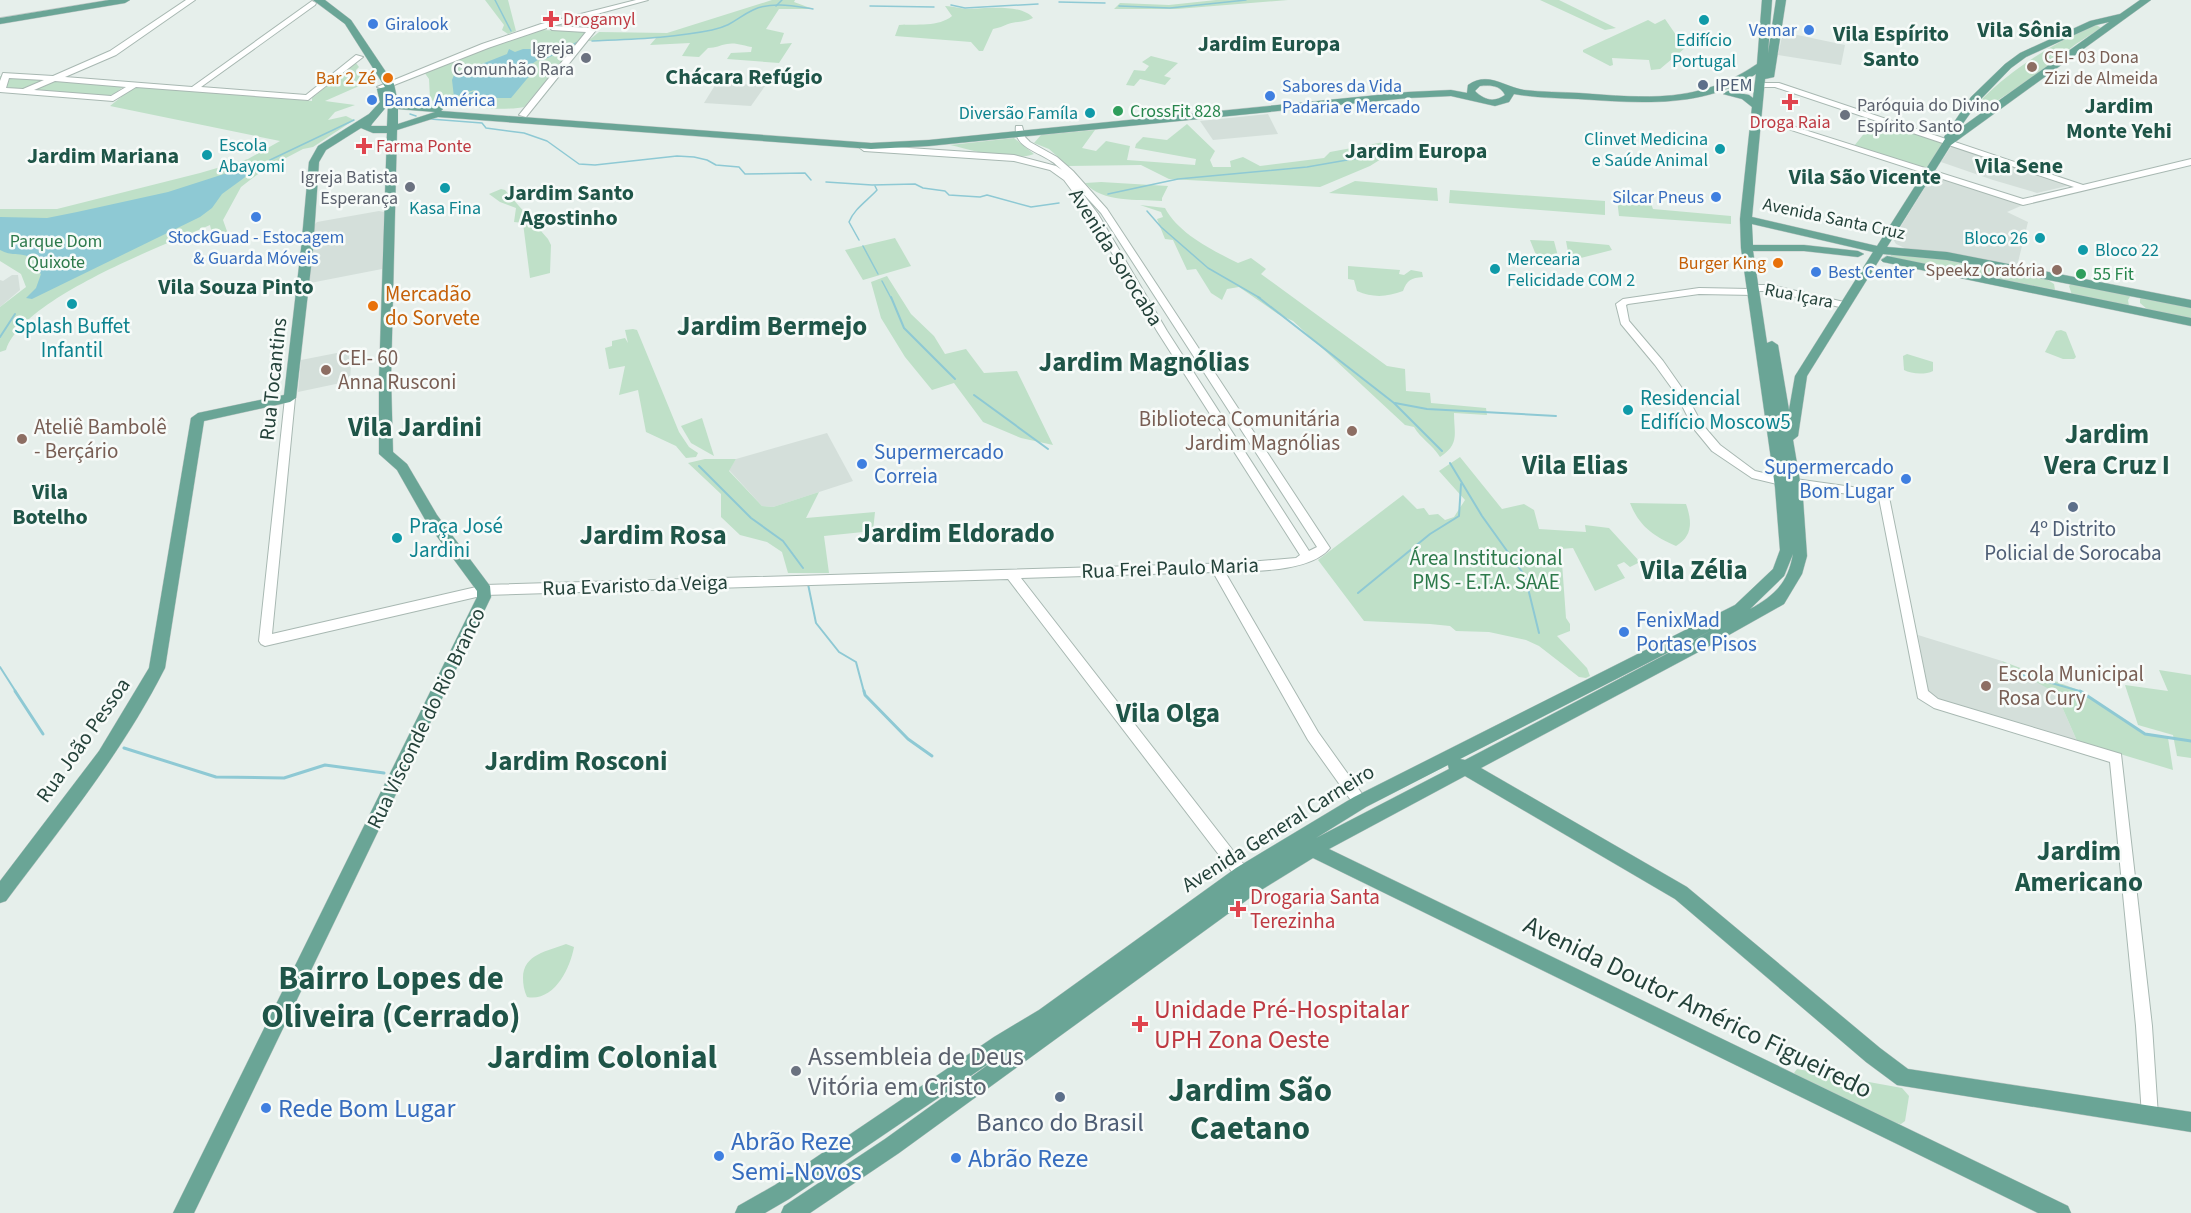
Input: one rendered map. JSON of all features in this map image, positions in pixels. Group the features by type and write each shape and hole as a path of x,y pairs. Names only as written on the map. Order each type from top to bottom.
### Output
{"main road":[{"path":"0,19 109,0"},
{"path":"0,19 125,0"},
{"path":"1766,35 1767,0"},
{"path":"1781,0 1762,95 1751,220 1757,289 1789,479"},
{"path":"1948,142 2146,0"},
{"path":"311,1 340,21 359,57 385,85"},
{"path":"311,1 342,16 385,85 385,102 367,123 368,129 381,131 434,115 871,146 1286,105 1442,93 1460,94 1494,103 1509,94"},
{"path":"1789,479 1789,450 1801,376 1976,97 2007,66 2023,55 2093,23 2117,18 2138,7"},
{"path":"1751,220 1764,120 1761,66 1771,18 1779,16"},
{"path":"2093,23 2110,28"},
{"path":"1581,99 1681,98 1732,86 1761,66"},
{"path":"1286,105 1426,88 1494,83 1509,94 1661,106 1728,94 1745,97 1762,95"},
{"name":"Rua Visconde do Rio Branco","path":"183,1211 416,740 482,603 485,590 432,519 402,467 386,454 385,378 393,106 385,85"},
{"path":"1473,85 1470,91 1475,98"},
{"path":"393,106 849,141 939,139"},
{"name":"Rua Tocantins","path":"290,398 315,162 322,148 374,116"},
{"path":"1963,116 1968,120 1978,121"},
{"path":"1020,131 1040,132 1104,123"},
{"name":"Avenida Santa Cruz","path":"1751,220 1859,245 1878,254 2049,294 2191,304"},
{"path":"1804,248 1778,244 1770,235 1777,230 1790,230 1859,245"},
{"name":"Avenida Santa Cruz","path":"1891,235 1893,246 1915,254"},
{"name":"Avenida Santa Cruz","path":"1752,248 1804,248 1878,254 1947,256 2055,276 2138,302 2152,314 2191,322"},
{"path":"2049,294 2062,288 2055,276"},
{"path":"1757,289 1789,450"},
{"name":"Rua João Pessoa","path":"0,895 124,728 145,694 157,668 198,418 290,398"},
{"name":"Avenida General Carneiro","path":"745,1213 782,1192 1001,1044 1046,1017 1360,802 1740,609 1767,586 1779,572 1787,550 1789,479"},
{"name":"Avenida General Carneiro","path":"791,1213 892,1146 1247,880 1474,768 1779,600 1795,574 1800,556 1789,479"},
{"path":"1436,763 1474,768 1681,893 1873,1055 1904,1078 2191,1122"},
{"name":"Avenida Doutor Américo Figueiredo","path":"1312,849 2061,1213"}],"street":[{"path":"24,92 113,53 191,0"},
{"path":"385,85 484,46 544,26 644,0"},
{"path":"194,89 311,1"},
{"path":"523,116 592,30 544,26"},
{"path":"135,84 113,99 1,90 6,75 57,78 135,84 308,98 359,57"},
{"path":"1762,95 1776,85 2077,184 2081,188"},
{"path":"1764,120 2023,202 2191,162"},
{"name":"Avenida Sorocaba","path":"1020,131 1034,148 1047,153 1070,173 1104,211 1324,548"},
{"path":"1014,158 1039,157 1042,154 1034,148 1031,138 1040,132"},
{"path":"939,139 940,146 987,156"},
{"path":"833,145 987,156"},
{"name":"Avenida Sorocaba","path":"987,156 1014,158 1060,171 1067,178 1094,214 1162,331 1308,558"},
{"name":"Rua Içara","path":"1789,479 1752,474 1716,448 1698,426 1680,393 1659,363 1624,322 1621,304 1626,301 1672,293 1757,289 1845,305"},
{"name":"Rua Tocantins","path":"265,641 290,398"},
{"path":"1789,479 1884,495 1922,694 1934,703 2116,758 2144,1026 2150,1116"},
{"name":"Rua Frei Paulo Maria","path":"1012,575 1217,568 1298,562 1324,548"},
{"path":"1217,568 1313,736 1360,802"},
{"path":"1012,575 1247,880"},
{"name":"Rua Evaristo da Veiga","path":"265,641 485,590 1012,575"}],"shaded area":[{"path":"1783,32 1845,45 1841,65 1778,55"},
{"path":"717,82 765,86 751,106 704,103"},
{"path":"1268,114 1278,134 1213,140 1200,121"},
{"path":"1952,145 2071,185 2037,193 1941,162"},
{"path":"1932,176 2023,205 2007,212 2028,222 2017,266 1946,253 1907,249 1896,244 1893,239"},
{"path":"384,212 382,269 310,283 308,281 314,225 317,222"},
{"path":"12,275 18,275 20,290 0,307 0,280 3,281"},
{"name":"CEI- 60 Anna Rusconi","path":"352,350 350,381 298,392 301,360"},
{"path":"827,433 853,481 773,507 762,506 729,470 736,459"},
{"name":"Escola Municipal Rosa Cury","path":"1918,635 2002,661 2056,693 2077,741 1935,698 1928,692"}],"green space":[{"path":"485,0 508,0 516,31 508,34 502,30 504,25"},
{"path":"772,0 795,0 794,2 813,9 779,9 766,29 784,33 780,44 792,43 779,63 727,59 731,53 751,52 752,47 737,44 708,48 699,57 682,56 690,43 650,45 656,38 588,41 599,32 667,33"},
{"path":"1216,0 1288,0 1177,9 1114,9 1120,3 1169,5"},
{"path":"1540,0 1559,0 1616,28 1605,30"},
{"path":"945,6 969,9 1012,9 1033,18 993,29 983,51 979,51 971,42 895,36 899,25 927,24 947,20 952,16"},
{"path":"1665,19 1685,48 1660,69 1651,70 1649,60 1612,58 1613,65 1610,66 1583,52 1648,20 1655,24"},
{"name":"CEI- 03 Dona Zizi de Almeida","path":"2095,24 2101,28 2076,44 2034,77 1992,104 1981,100 2035,57"},
{"path":"537,30 585,31 585,34 524,107 475,108 447,105 430,99 429,79 424,72"},
{"path":"1151,56 1178,63 1164,76 1171,78 1165,85 1140,79 1134,86 1126,85 1134,70 1145,71 1149,66 1142,62"},
{"name":"Parque Dom Quixote","path":"356,63 359,67 356,73 368,81 325,101 355,105 335,112 328,120 346,116 354,120 313,147 303,149 265,169 241,187 223,220 228,234 213,238 210,225 96,276 65,293 38,312 18,331 6,350 0,352 0,307 26,287 21,274 0,261 0,209 57,209 248,159 280,141 110,106 131,89 139,87 312,101 312,98"},
{"path":"0,76 123,87 107,96 0,87"},
{"path":"1875,120 1942,141 1942,144 1926,169 1854,146"},
{"path":"1187,124 1215,151 1210,160 1213,167 1231,167 1230,161 1243,157 1260,166 1324,158 1330,152 1384,142 1393,142 1397,149 1370,166 1320,187 1169,179 1141,165 1068,166 1049,149 1034,143 1041,135 1095,130 1082,148 1096,151 1106,141 1130,146 1127,160 1195,165 1196,159 1135,148 1143,137 1167,140"},
{"path":"1014,138 1034,154 1004,156 950,145"},
{"path":"1355,181 1437,188 1438,201 1329,193"},
{"path":"1085,183 1168,186 1162,201 1131,200 1101,194"},
{"path":"501,189 505,190 548,239 551,245 550,273 530,278 523,223 514,222 516,208 500,202 489,194"},
{"path":"1450,190 1605,201 1605,215 1449,203"},
{"path":"1617,199 1650,201 1653,209 1731,216 1731,224 1619,216"},
{"path":"1140,205 1165,208 1187,233 1207,247 1238,263 1251,258 1266,269 1261,274 1387,366 1405,369 1406,391 1430,393 1431,403 1486,408 1487,415 1454,413 1453,443 1451,448 1440,457 1414,427 1405,425 1293,321 1278,314 1239,287 1227,289 1222,300 1211,293 1196,269 1187,270 1173,240 1165,239 1157,219 1163,217 1161,212"},
{"path":"895,238 911,266 863,280 845,250"},
{"path":"1530,240 1554,241 1559,260 1540,265"},
{"path":"1566,241 1609,245 1612,250 1573,260 1569,257"},
{"path":"1892,253 1942,259 2048,280 2054,284 2055,290 1890,257"},
{"path":"1348,266 1400,270 1399,274 1404,275 1411,270 1422,272 1423,277 1410,280 1403,291 1391,295 1374,296 1357,291 1354,280 1348,279"},
{"path":"887,276 911,314 934,336 945,354 966,349 984,373 1017,371 1053,445 1021,438 983,422 954,383 932,390 905,357 881,318 871,282"},
{"path":"2072,283 2131,295 2128,300 2129,306 2072,295 2069,286"},
{"path":"2145,296 2191,305 2191,320 2147,309 2140,303 2140,299"},
{"path":"625,330 637,330 679,432 689,447 698,453 696,457 686,458 676,446 646,432 638,390 619,395 625,366 609,369 605,348 612,346 612,341 625,338 628,343"},
{"path":"2056,331 2066,332 2076,357 2074,359 2063,359 2045,352"},
{"path":"1907,354 1933,362 1933,371 1918,374 1904,370 1903,356"},
{"path":"702,418 714,456 691,443 681,426"},
{"name":"Área Institucional PMS - E.T.A. SAAE","path":"1460,457 1502,509 1524,504 1534,510 1539,529 1586,532 1585,525 1609,528 1640,562 1630,567 1624,562 1617,565 1625,578 1595,591 1573,548 1561,549 1566,618 1570,624 1570,631 1557,636 1587,668 1590,676 1579,677 1539,646 1526,640 1489,632 1456,631 1450,626 1364,621 1318,560 1403,495 1417,509 1424,508 1429,515 1438,514 1445,520 1454,517 1465,500 1439,471"},
{"path":"705,459 736,459 729,471 762,506 773,507 819,492 806,518 875,512 873,531 824,536 829,573 788,573 782,552 767,542 740,535 721,517 721,494 688,463"},
{"path":"1630,503 1686,504 1690,528 1686,538 1676,546 1660,538 1642,524"},
{"path":"2002,661 2081,691 2145,734 2168,738 2173,770 2077,741 2056,693 2005,665"},
{"path":"2159,670 2191,675 2191,758 2177,756 2173,735 2138,725 2125,685 2168,691"},
{"path":"566,944 574,947 569,965 559,982 545,994 527,997 523,978 527,964 538,955"},
{"path":"1797,1069 1902,1088 1909,1096 1905,1121 1901,1124 1895,1123 1797,1076 1794,1073"}],"water":[{"path":"509,49 515,52 523,49 541,49 547,55 554,55 541,61 539,59 526,68 531,74 511,98 472,98 456,101 479,93 474,90 454,97 452,80 454,75 507,54"},
{"path":"252,165 259,167 222,194 212,208 200,217 32,299 26,298 36,288 41,274 40,264 28,256 0,250 0,217 47,218 77,212 168,192"}],"waterway":[{"path":"495,0 511,31"},
{"path":"777,5 782,0"},
{"path":"1119,6 1170,8 1246,0"},
{"path":"1059,2 1105,3"},
{"path":"951,5 965,8 1038,4"},
{"path":"592,41 697,33 730,24 760,7 777,5"},
{"path":"777,5 813,9"},
{"path":"870,6 934,7"},
{"path":"554,55 578,42"},
{"path":"450,101 477,91"},
{"path":"410,114 416,116"},
{"path":"430,119 482,123 486,128 524,133 547,141 579,164 595,165 677,156 694,157 716,165 739,167 745,174 805,173 811,180"},
{"path":"270,160 354,120"},
{"path":"1108,194 1178,179 1307,167 1370,156"},
{"path":"826,182 872,185 915,184 923,188 945,191 949,195 980,197 987,195 1031,207 1059,203"},
{"path":"859,240 849,222 857,209 877,190 875,186"},
{"path":"1147,211 1161,227 1208,268 1260,298"},
{"path":"863,246 878,274"},
{"path":"882,281 891,298"},
{"path":"891,297 904,328 955,379"},
{"path":"1258,297 1394,403 1442,451"},
{"path":"0,337 15,314"},
{"path":"974,395 1048,449"},
{"path":"1395,403 1427,409 1556,416"},
{"path":"1450,463 1482,516 1525,576 1539,633"},
{"path":"699,466 751,518 783,541 803,568"},
{"path":"1358,593 1430,534 1459,516 1461,484"},
{"path":"808,584 816,623 839,652 856,662 864,692"},
{"path":"0,667 16,692"},
{"path":"2016,673 2080,691"},
{"path":"15,691 43,734"},
{"path":"864,691 865,695 908,739 932,756"},
{"path":"2080,691 2145,734 2191,741"},
{"path":"124,748 216,777 284,778 325,765 384,773"}],"place":[{"name":"Drogamyl","path":"551,19"},
{"name":"Edifício Portugal","path":"1704,20"},
{"name":"Giralook","path":"373,24"},
{"name":"Vemar","path":"1809,30"},
{"name":"Igreja Comunhão Rara","path":"586,58"},
{"name":"CEI- 03 Dona Zizi de Almeida","path":"2032,67"},
{"name":"Bar 2 Zé","path":"388,78"},
{"name":"IPEM","path":"1703,85"},
{"name":"Sabores da Vida Padaria e Mercado","path":"1270,96"},
{"name":"Banca América","path":"372,100"},
{"name":"Droga Raia","path":"1790,102"},
{"name":"CrossFit 828","path":"1118,111"},
{"name":"Diversão Famíla","path":"1090,113"},
{"name":"Paróquia do Divino Espírito Santo","path":"1845,115"},
{"name":"Farma Ponte","path":"364,146"},
{"name":"Clinvet Medicina e Saúde Animal","path":"1720,149"},
{"name":"Escola Abayomi","path":"207,155"},
{"name":"Igreja Batista Esperança","path":"410,187"},
{"name":"Kasa Fina","path":"445,188"},
{"name":"Silcar Pneus","path":"1716,197"},
{"name":"StockGuad - Estocagem & Guarda Móveis","path":"256,217"},
{"name":"Bloco 26","path":"2040,238"},
{"name":"Bloco 22","path":"2083,250"},
{"name":"Burger King","path":"1778,263"},
{"name":"Mercearia Felicidade COM 2","path":"1495,269"},
{"name":"Speekz Oratória","path":"2057,270"},
{"name":"Best Center","path":"1816,272"},
{"name":"55 Fit","path":"2081,274"},
{"name":"Splash Buffet Infantil","path":"72,304"},
{"name":"Mercadão do Sorvete","path":"373,306"},
{"name":"CEI- 60 Anna Rusconi","path":"326,370"},
{"name":"Residencial Edifício Moscow5","path":"1628,410"},
{"name":"Biblioteca Comunitária Jardim Magnólias","path":"1352,431"},
{"name":"Ateliê Bambolê - Berçário","path":"22,439"},
{"name":"Supermercado Correia","path":"862,464"},
{"name":"Supermercado Bom Lugar","path":"1906,479"},
{"name":"4º Distrito Policial de Sorocaba","path":"2073,507"},
{"name":"Praça José Jardini","path":"397,538"},
{"name":"FenixMad Portas e Pisos","path":"1624,632"},
{"name":"Escola Municipal Rosa Cury","path":"1986,686"},
{"name":"Drogaria Santa Terezinha","path":"1238,909"},
{"name":"Unidade Pré-Hospitalar UPH Zona Oeste","path":"1140,1024"},
{"name":"Assembleia de Deus Vitória em Cristo","path":"796,1071"},
{"name":"Banco do Brasil","path":"1060,1097"},
{"name":"Rede Bom Lugar","path":"266,1108"},
{"name":"Abrão Reze Semi-Novos","path":"719,1156"},
{"name":"Abrão Reze","path":"956,1158"}],"district":[{"name":"Vila Sônia","path":"2025,30"},
{"name":"Jardim Europa","path":"1269,44"},
{"name":"Vila Espírito Santo","path":"1891,46"},
{"name":"Chácara Refúgio","path":"744,77"},
{"name":"Jardim Monte Yehi","path":"2119,118"},
{"name":"Jardim Europa","path":"1416,151"},
{"name":"Jardim Mariana","path":"103,156"},
{"name":"Vila Sene","path":"2019,166"},
{"name":"Vila São Vicente","path":"1865,177"},
{"name":"Jardim Santo Agostinho","path":"569,206"},
{"name":"Vila Souza Pinto","path":"236,287"},
{"name":"Jardim Bermejo","path":"772,326"},
{"name":"Jardim Magnólias","path":"1144,362"},
{"name":"Vila Jardini","path":"415,427"},
{"name":"Jardim Vera Cruz I","path":"2107,450"},
{"name":"Vila Elias","path":"1575,465"},
{"name":"Vila Botelho","path":"50,504"},
{"name":"Jardim Eldorado","path":"956,533"},
{"name":"Jardim Rosa","path":"653,535"},
{"name":"Vila Zélia","path":"1694,570"},
{"name":"Vila Olga","path":"1168,713"},
{"name":"Jardim Rosconi","path":"576,761"},
{"name":"Jardim Americano","path":"2079,866"},
{"name":"Bairro Lopes de Oliveira (Cerrado)","path":"391,997"},
{"name":"Jardim Colonial","path":"602,1057"},
{"name":"Jardim São Caetano","path":"1250,1109"}]}
